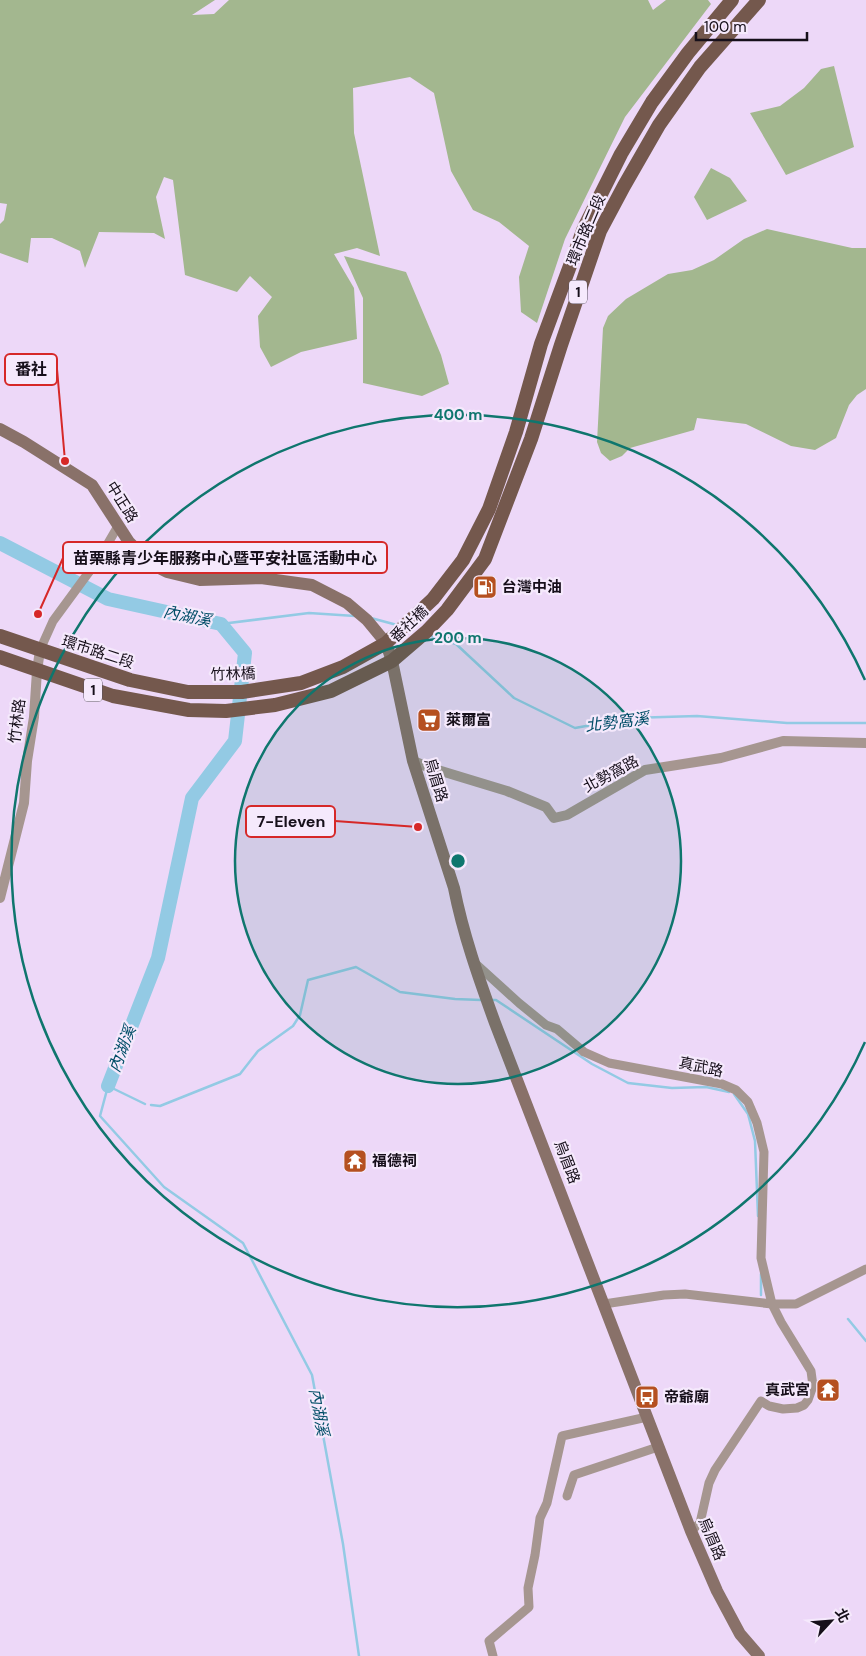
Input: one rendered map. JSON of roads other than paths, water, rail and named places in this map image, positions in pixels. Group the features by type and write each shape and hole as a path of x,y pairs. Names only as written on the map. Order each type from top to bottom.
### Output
{"main road":[{"name":"環市路二段","path":"433,599 463,560 489,509 516,432 542,344 584,228 617,162 652,102 688,53 732,0"},
{"name":"環市路二段","path":"447,610 485,559 532,439 561,345 600,231 659,125 700,67 742,17 759,0"},
{"name":"中正路","path":"0,429 92,485 129,542 151,564 167,572 200,580 261,578 280,579 312,585 347,603 367,620 386,643 392,661"},
{"name":"番社橋","path":"386,643 433,599"},
{"name":"番社橋","path":"392,661 427,631 447,610"},
{"name":"環市路二段","path":"0,636 130,680 188,692"},
{"name":"竹林橋","path":"188,692 242,692 301,684 343,667 386,643"},
{"name":"1","path":"0,658 113,696 189,710 226,711 275,705 331,691 392,661"},
{"name":"烏眉路","path":"392,661 413,761 454,888 474,962 495,1023 690,1531 717,1591 740,1634 759,1656"}],"street":[{"name":"竹林路","path":"0,898 24,803 40,650 61,609 100,557 118,526"},
{"name":"北勢窩路","path":"413,761 507,791 546,807 554,818 567,815 645,770 721,758 782,742 866,744"},
{"name":"真武路","path":"474,962 519,1003 546,1025 557,1029 584,1052 609,1063 722,1084 736,1090 748,1102 757,1123 764,1152 761,1258 772,1304 811,1371 813,1386 804,1405 783,1409 770,1406 761,1401 715,1470 709,1483 700,1523 690,1531"},
{"path":"604,1304 664,1295 686,1294 772,1304 796,1304 866,1269"},
{"path":"493,1656 490,1641 529,1606 528,1588 540,1518 546,1503 562,1436 647,1417"},
{"path":"567,1496 574,1476 658,1447"}],"waterway":[{"name":"內湖溪","path":"0,543 108,599 221,624 245,653 235,741 192,798 158,958 108,1086"},
{"name":"北勢窩溪","path":"221,624 309,613 355,616"},
{"name":"北勢窩溪","path":"371,618 397,625"},
{"name":"北勢窩溪","path":"431,636 456,644 514,698 575,728 630,718 697,716 787,723 866,723"},
{"path":"151,1105 160,1106 240,1074 258,1051 293,1026 300,1015 308,980 356,967 400,992 455,999 481,1000"},
{"path":"492,1000 496,1000 592,1064 628,1083 672,1088 706,1087 729,1092"},
{"name":"內湖溪","path":"145,1104 108,1086 100,1116 164,1187 243,1243 312,1375 343,1544 359,1656"},
{"path":"734,1094 748,1114 755,1141 758,1216"},
{"path":"761,1274 761,1295"},
{"path":"848,1319 866,1341"}],"place":[{"name":"番社","path":"65,461"},
{"name":"台灣中油","path":"485,587"},
{"name":"苗栗縣青少年服務中心暨平安社區活動中心","path":"38,614"},
{"name":"萊爾富","path":"429,720"},
{"name":"7-Eleven","path":"418,827"},
{"name":"福德祠","path":"355,1161"},
{"name":"真武宮","path":"828,1390"},
{"name":"帝爺廟","path":"647,1397"}]}
